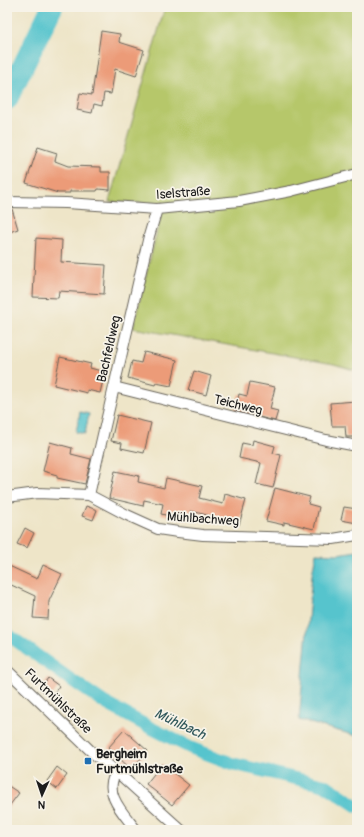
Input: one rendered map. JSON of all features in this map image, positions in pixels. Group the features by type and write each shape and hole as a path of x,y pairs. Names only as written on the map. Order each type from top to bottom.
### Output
{"street":[{"name":"Iselstraße","path":"7,202 66,203 158,209 238,201 291,191 357,174"},
{"name":"Bachfeldweg","path":"89,495 149,236 158,209"},
{"name":"Teichweg","path":"114,387 326,440 357,446"},
{"name":"Mühlbachweg","path":"7,497 37,493 89,495 158,529 203,535 333,539 357,535"},
{"name":"Furtmühlstraße","path":"7,670 94,754 117,772 181,830"},
{"path":"117,772 112,778 111,787 119,808 136,830"}],"green space":[{"path":"165,7 357,7 357,371 334,364 133,328 164,203 109,202"}],"water":[{"path":"80,412 89,414 85,434 76,432"},
{"path":"357,551 357,736 299,720 312,575 316,553 337,554"}],"building":[{"path":"101,31 120,34 119,42 144,50 136,76 115,69 111,94 104,93 102,106 94,104 92,113 77,110 80,93 92,95"},
{"path":"38,147 57,153 55,161 68,166 101,167 101,172 110,172 110,190 98,189 97,191 70,191 70,193 58,193 26,183"},
{"path":"7,208 12,209 18,229 7,233"},
{"path":"36,238 62,240 61,262 106,265 104,294 59,291 58,298 33,297"},
{"path":"144,352 177,360 171,386 156,383 155,385 128,378 132,361 141,363"},
{"path":"60,357 91,364 90,368 105,372 100,393 87,390 87,393 54,385"},
{"path":"194,371 211,376 206,395 188,390"},
{"path":"250,382 275,387 270,409 278,411 275,421 235,411 239,394 247,396"},
{"path":"356,401 357,437 346,437 345,426 332,426 330,403"},
{"path":"117,415 151,423 144,453 121,448 122,443 111,441"},
{"path":"253,440 275,446 273,453 281,455 273,488 256,484 261,463 239,458 242,443 252,445"},
{"path":"50,442 72,448 71,454 91,459 85,484 57,478 57,475 43,471"},
{"path":"115,471 139,476 138,482 164,488 166,478 202,486 199,498 223,504 225,494 246,500 239,525 210,519 211,516 191,511 188,520 161,514 163,504 144,500 143,506 109,498"},
{"path":"275,488 310,497 308,504 319,507 314,529 284,522 284,525 266,521"},
{"path":"86,506 97,510 93,520 82,516"},
{"path":"344,507 357,509 357,523 341,520"},
{"path":"25,528 34,533 27,548 17,544"},
{"path":"7,565 37,579 43,565 62,574 49,601 48,619 33,618 35,596 7,583"},
{"path":"48,678 59,686 51,697 40,689"},
{"path":"124,730 148,751 131,769 108,748"},
{"path":"162,764 189,785 172,805 146,784"},
{"path":"57,767 67,775 57,789 47,781"},
{"path":"7,785 19,793 7,809"}],"waterway":[{"path":"7,99 52,7"},
{"name":"Mühlbach","path":"7,634 105,703 191,748 234,764 327,786 357,806"}],"place":[{"name":"Bergheim Furtmühlstraße","path":"88,761"}]}
